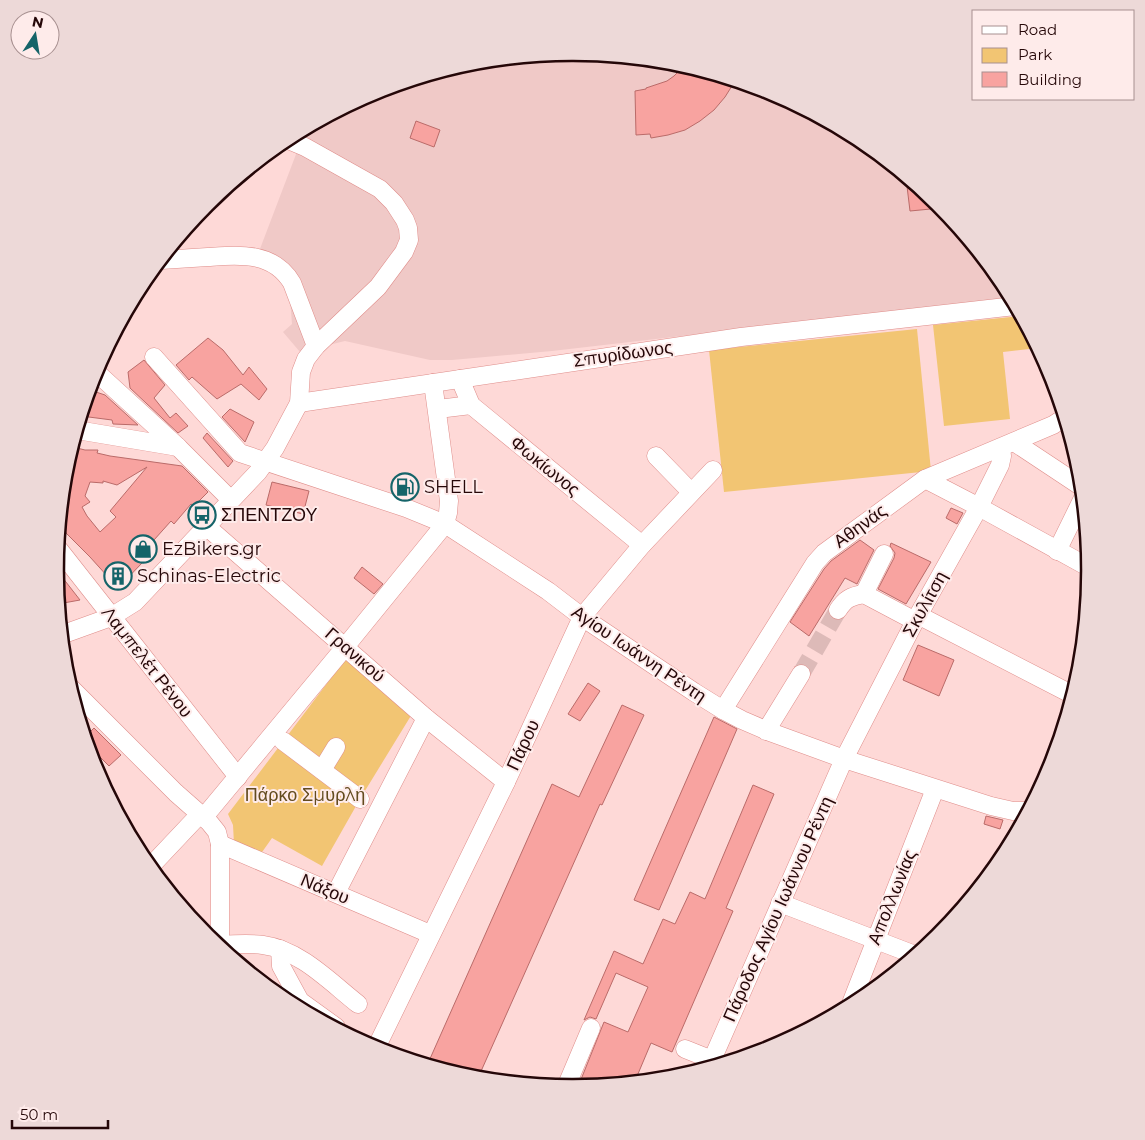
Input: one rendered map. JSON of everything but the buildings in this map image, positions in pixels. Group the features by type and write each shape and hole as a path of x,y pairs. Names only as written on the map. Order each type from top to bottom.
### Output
{"street":[{"path":"68,633 112,617 144,594 266,461 299,403 303,365 316,346 378,287 407,246 409,240 408,228 394,203 380,189 296,143"},
{"path":"169,260 247,255 270,263 287,276 292,283 316,346"},
{"name":"Σπυρίδωνος","path":"299,403 741,337 1008,307"},
{"name":"Αγίου Ιωάννη Ρέντη","path":"154,357 240,452 406,508 444,524 548,591 582,617 723,710 766,730 844,759 1003,810 1020,811"},
{"path":"101,377 178,447 231,500"},
{"name":"Φωκίωνος","path":"460,379 471,405 642,545"},
{"path":"155,862 202,816 238,776 444,524 448,513 448,501 438,410 433,383"},
{"path":"438,410 471,405"},
{"name":"Αθηνάς","path":"723,710 815,563 834,544 925,479 1053,426 1059,422"},
{"path":"83,431 178,447"},
{"path":"1008,445 1073,483"},
{"name":"Σκυλίτση","path":"844,759 916,618 979,507 1008,445"},
{"path":"656,456 691,492"},
{"name":"Πάρου","path":"380,1041 506,782 582,617 642,545 713,470"},
{"path":"925,479 1081,563"},
{"path":"1057,551 1077,509"},
{"name":"Γρανικού","path":"206,526 426,718 506,782"},
{"path":"864,594 884,554"},
{"name":"Λαμπελέτ Ρένου","path":"64,556 238,776"},
{"path":"838,610 851,596 864,594 1066,692"},
{"path":"766,730 801,674"},
{"path":"80,698 215,829 220,844 220,936"},
{"path":"336,893 426,718"},
{"path":"283,741 360,799"},
{"path":"322,770 336,747"},
{"name":"Πάροδος Αγίου Ιωάννου Ρέντη","path":"718,1057 780,902 844,759"},
{"name":"Απολλωνίας","path":"855,993 935,789"},
{"name":"Νάξου","path":"220,844 430,934"},
{"path":"780,902 908,952"},
{"path":"230,945 256,944 280,949 310,966 358,1004"},
{"path":"280,949 281,966 299,999"},
{"path":"569,1079 591,1028"},
{"path":"685,1049 710,1059"}],"shaded area":[{"path":"572,61 606,62 672,71 736,88 767,100 827,129 855,147 882,166 932,210 976,260 1003,299 552,351 452,360 430,360 345,341 300,352 283,332 292,324 290,298 284,283 275,271 255,262 298,149 293,145 318,129 378,100 409,88 473,71 539,62"}],"green space":[{"path":"1013,317 1031,349 1003,352 1010,419 944,426 933,325"},
{"path":"917,329 931,471 724,492 709,350"},
{"name":"Πάρκο Σµυρλή","path":"347,657 412,714 322,866 272,838 260,855 234,844 233,825 228,814"}],"tunnel":[{"path":"801,674 838,610"}],"place":[{"name":"SHELL","path":"405,487"},
{"name":"ΣΠΕΝΤΖΟΥ","path":"202,515"},
{"name":"EzBikers.gr","path":"143,549"},
{"name":"Schinas-Electric","path":"118,576"}]}
